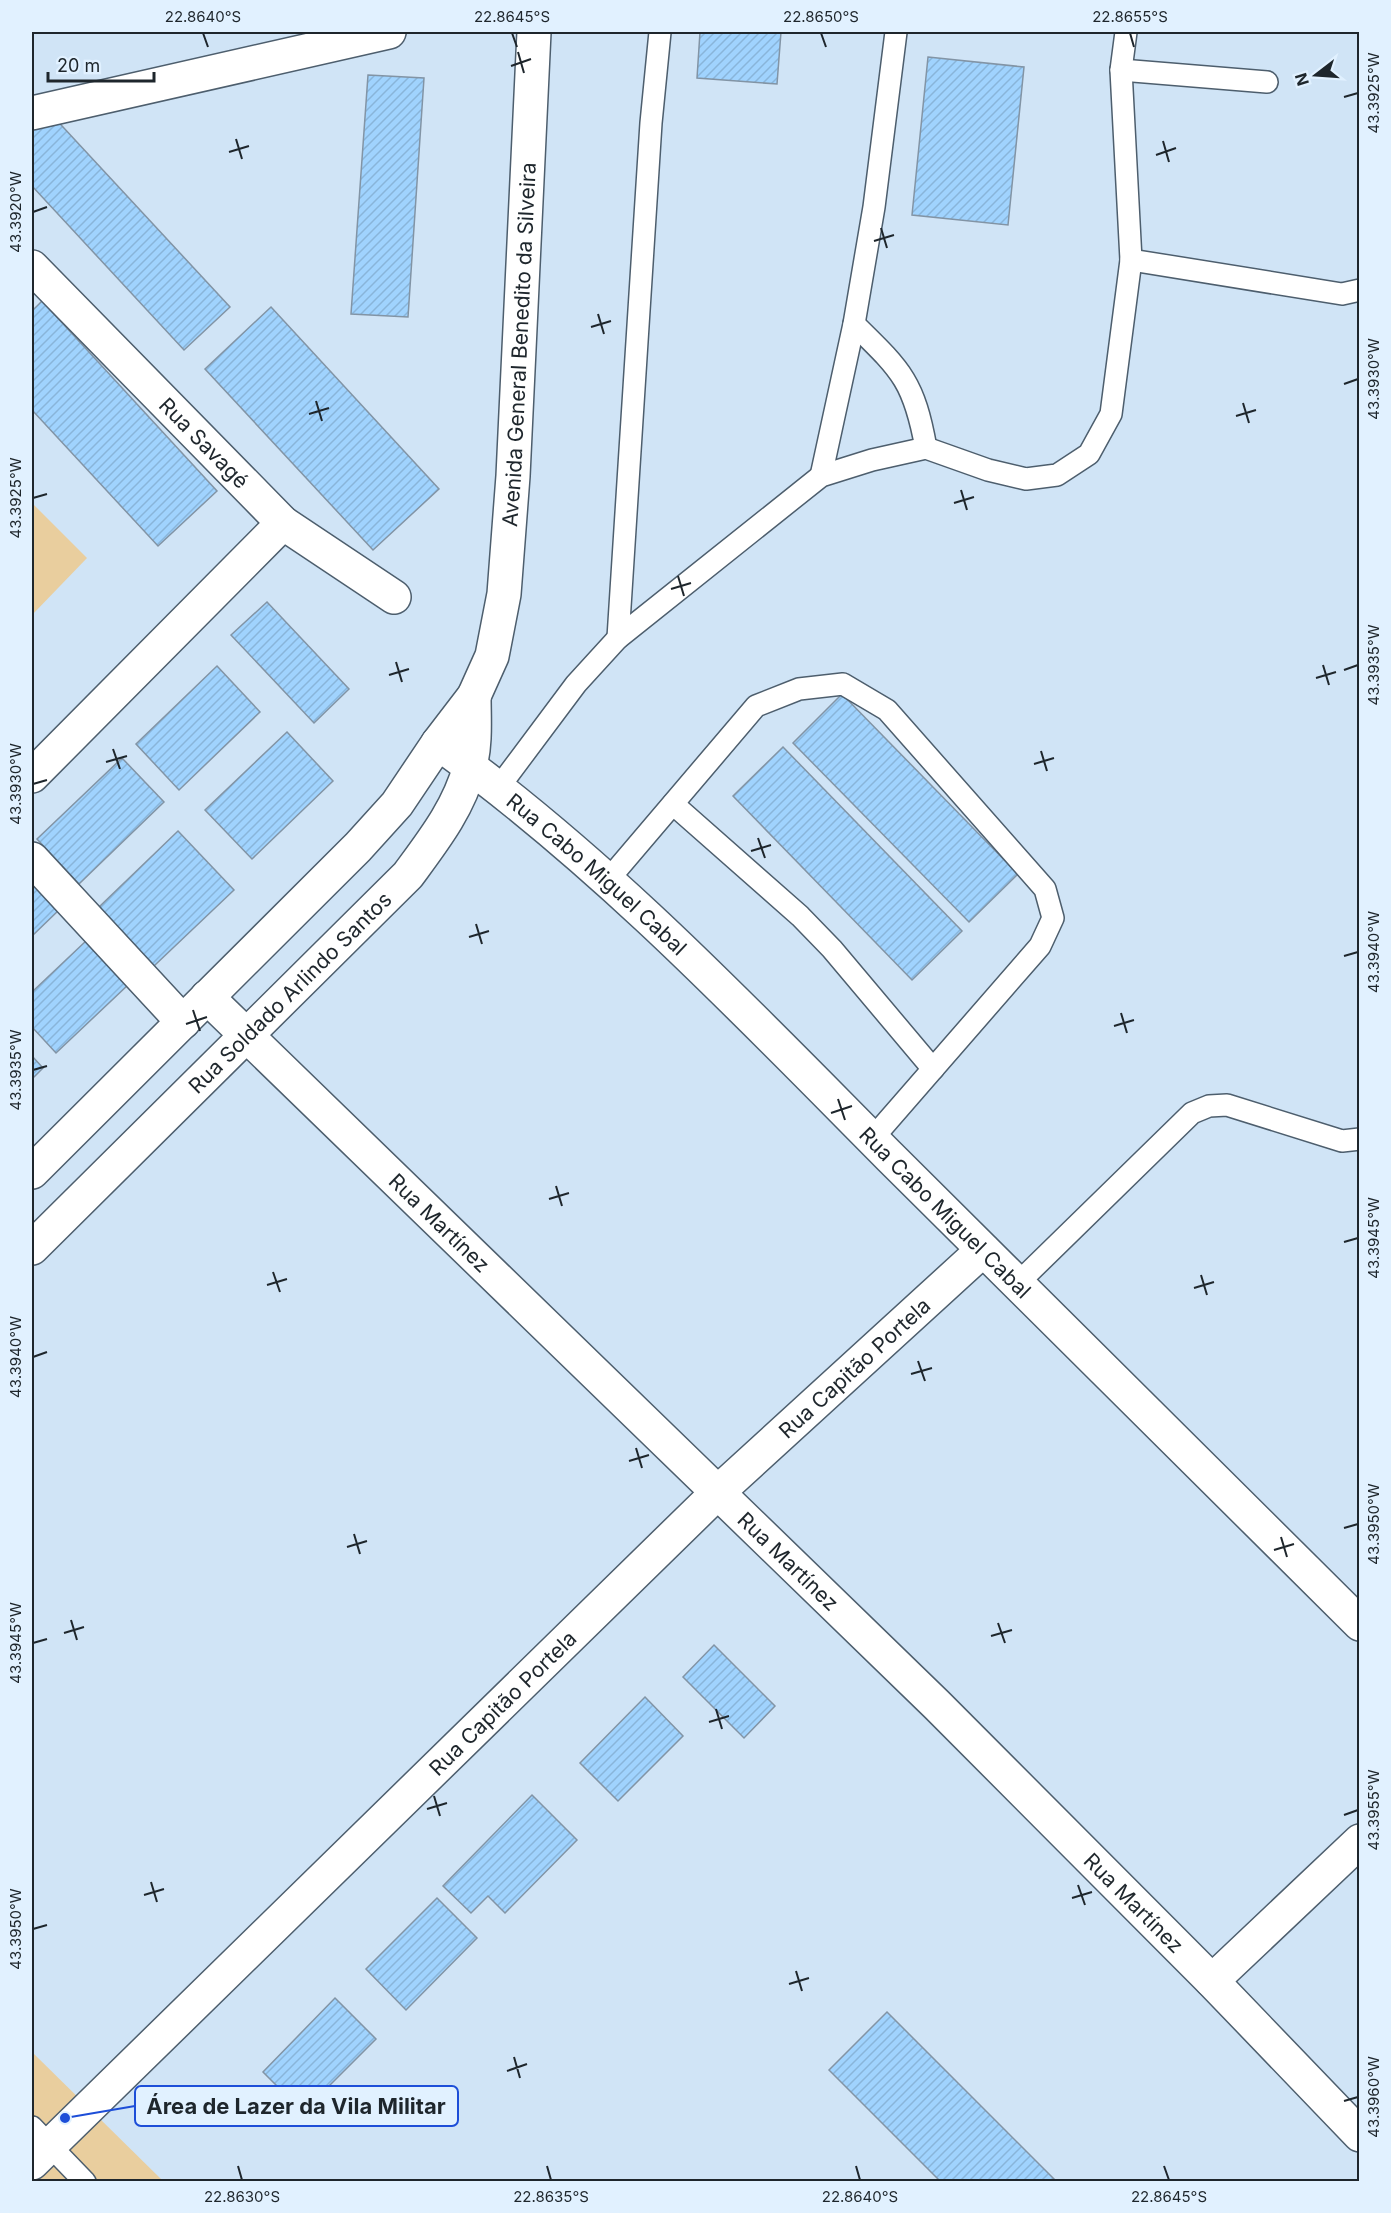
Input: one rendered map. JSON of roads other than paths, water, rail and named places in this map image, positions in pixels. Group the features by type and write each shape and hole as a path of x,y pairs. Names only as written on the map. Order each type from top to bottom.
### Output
{"street":[{"path":"32,113 389,32"},
{"name":"Avenida General Benedito da Silveira","path":"492,656 504,594 512,488 534,32"},
{"name":"Rua Savagé","path":"32,267 283,523 394,597"},
{"path":"32,776 283,523"},
{"name":"Rua Soldado Arlindo Santos","path":"32,1172 374,830 397,804 438,743 474,696 492,656"},
{"name":"Rua Soldado Arlindo Santos","path":"32,1248 408,875 446,823 470,766 475,733 474,696"},
{"name":"Rua Cabo Miguel Cabal","path":"438,743 499,787 608,880 1018,1283 1359,1624"},
{"path":"32,859 183,1022"},
{"name":"Rua Martínez","path":"207,997 937,1705 1212,1981 1359,2135"},
{"name":"Rua Capitão Portela","path":"38,2145 717,1493 983,1250"},
{"path":"1212,1981 1359,1841"}],"lane":[{"path":"618,638 651,123 660,32"},
{"path":"821,476 854,324 874,207 896,32"},
{"path":"499,787 576,684 618,638 821,476 872,460 926,448 988,470 1026,479 1057,475 1089,454 1111,414 1131,260 1121,70 1126,32"},
{"path":"1121,70 1267,82"},
{"path":"1131,260 1342,294 1359,290"},
{"path":"854,324 892,361 909,384 920,414 926,448"},
{"path":"608,880 756,706 799,688 843,684 887,710 1045,889 1053,918 1040,946 872,1139"},
{"path":"673,804 800,916 933,1069"},
{"path":"1018,1283 1192,1113 1209,1106 1227,1105 1342,1141 1359,1138"},
{"path":"38,2145 85,2181"}],"place":[{"name":"Área de Lazer da Vila Militar","path":"65,2118"}]}
